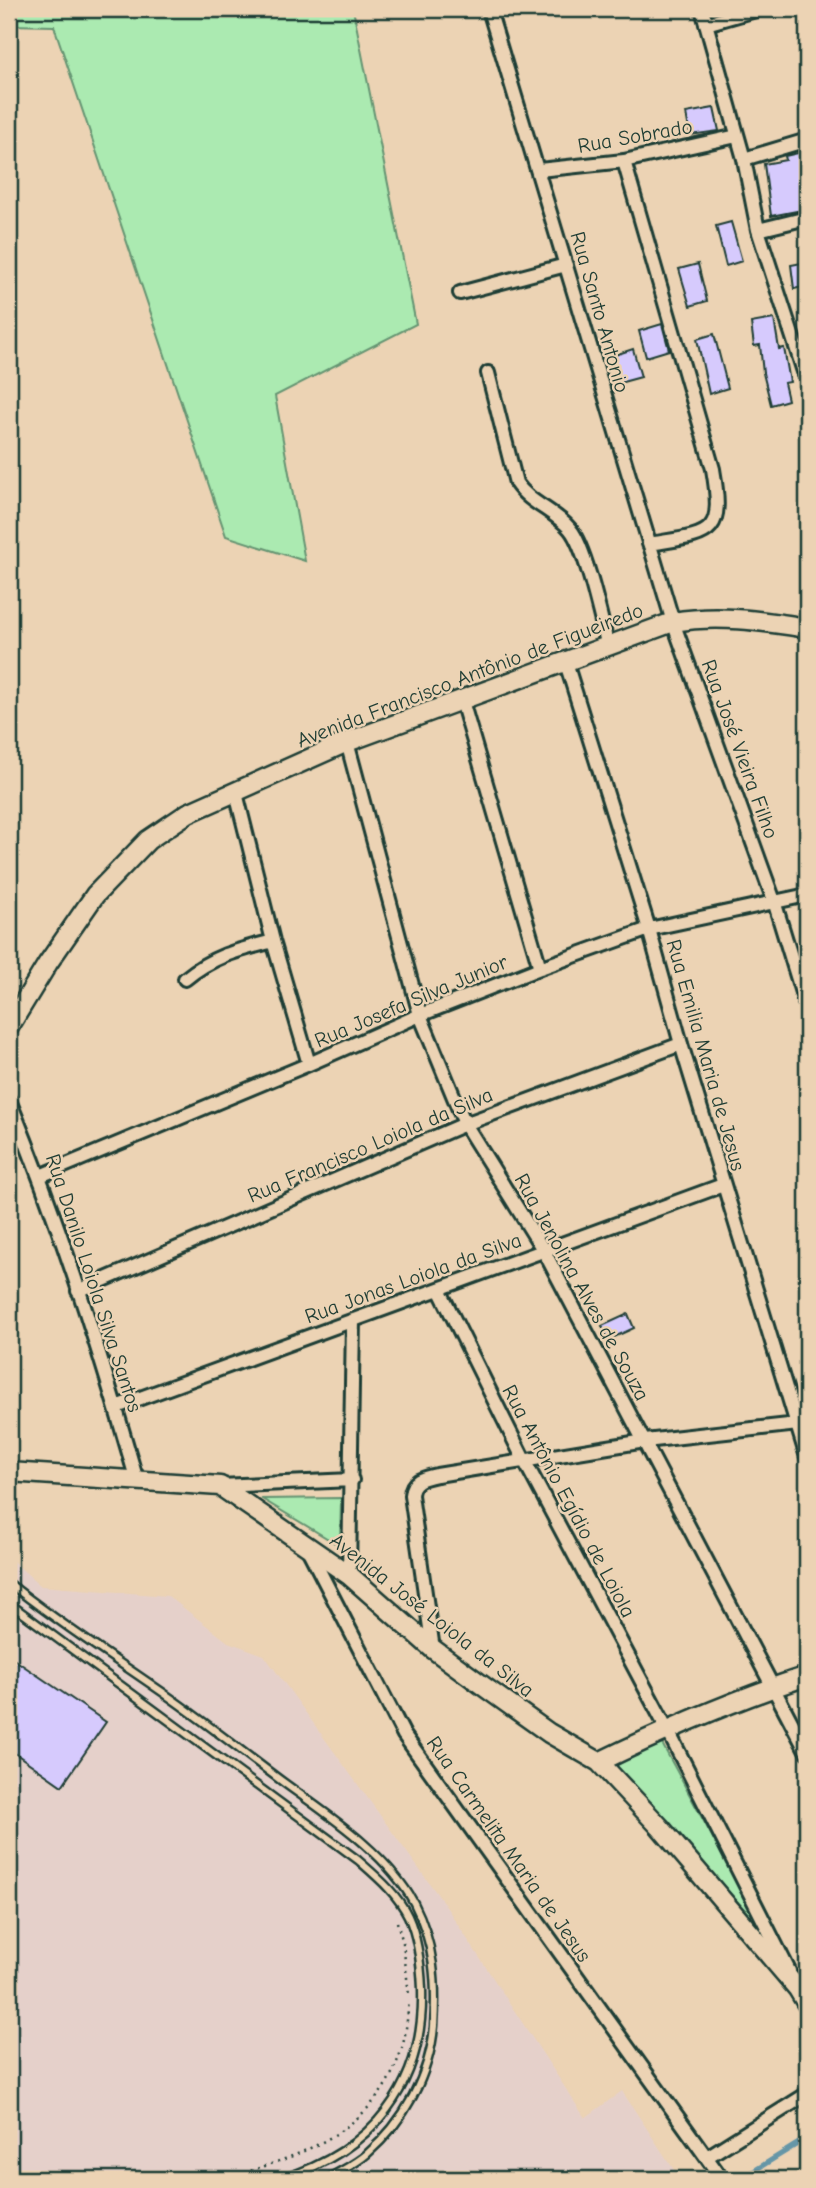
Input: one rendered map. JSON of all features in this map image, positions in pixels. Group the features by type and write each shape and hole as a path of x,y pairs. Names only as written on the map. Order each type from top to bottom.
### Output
{"street":[{"path":"702,9 744,159 758,230 807,381"},
{"path":"706,24 759,9"},
{"name":"Rua Santo Antonio","path":"491,13 673,622"},
{"name":"Rua Sobrado","path":"539,170 624,161 737,136"},
{"path":"744,159 807,140"},
{"path":"624,161 713,468 718,504 715,519 708,530 700,535 649,544"},
{"path":"758,230 807,218"},
{"path":"460,293 566,265"},
{"path":"488,373 516,483 524,495 559,518 579,542 608,647"},
{"name":"Avenida Francisco Antônio de Figueiredo","path":"9,1024 95,895 148,840 188,813 347,742 673,622 704,618 745,618 807,628"},
{"name":"Rua José Vieira Filho","path":"673,622 774,901 807,1009"},
{"name":"Rua Emilia Maria de Jesus","path":"566,663 649,929 723,1185 802,1424 807,1457"},
{"path":"463,701 540,968"},
{"name":"Rua Jenolina Alves de Souza","path":"347,742 420,1015 465,1124 544,1251 807,1752"},
{"path":"236,793 273,941 309,1064"},
{"name":"Rua Josefa Silva Junior","path":"40,1176 420,1015 540,968 649,929 807,895"},
{"path":"184,979 203,964 227,953 273,941"},
{"name":"Rua Francisco Loiola da Silva","path":"78,1291 465,1124 681,1044"},
{"name":"Rua Danilo Loiola Silva Santos","path":"9,1100 40,1176 116,1407 137,1481"},
{"name":"Rua Jonas Loiola da Silva","path":"116,1407 723,1185"},
{"name":"Rua Antônio Egídio de Loiola","path":"439,1289 524,1460 667,1729 803,1996"},
{"path":"349,1576 353,1320"},
{"path":"433,1649 411,1487 419,1480 645,1441 802,1424"},
{"path":"9,1472 220,1486 352,1480"},
{"name":"Avenida José Loiola da Silva","path":"220,1486 349,1576 433,1649 550,1733 600,1762 660,1827 803,1996"},
{"name":"Rua Carmelita Maria de Jesus","path":"306,1545 404,1735 722,2179"},
{"path":"600,1762 667,1729 807,1676"},
{"path":"707,2157 807,2094"}],"lane":[{"path":"9,1583 345,1828 391,1871 413,1902 428,1936 436,1987 433,2039 422,2077 397,2126 366,2156 327,2179"},
{"path":"9,1604 358,1860 387,1887 407,1915 417,1943 423,2012 418,2045 398,2093 376,2125 342,2151 281,2179"}],"path":[{"path":"224,2179 289,2159 321,2144 359,2118 393,2074 402,2051 409,1997 403,1943 396,1919"}],"shaded area":[{"path":"9,1558 41,1586 168,1596 228,1642 264,1655 443,1902 585,2118 622,2091 680,2179 9,2179"}],"green space":[{"path":"9,9 353,9 416,324 275,396 305,561 226,536 54,26 9,25"},
{"path":"341,1498 340,1546 262,1499"},
{"path":"660,1740 762,1929 616,1766"}],"building":[{"path":"714,108 719,131 690,135 686,113"},
{"path":"807,151 807,172 801,173 807,209 771,216 764,164 786,160 785,156"},
{"path":"731,222 742,261 726,266 716,226"},
{"path":"807,262 807,286 794,289 791,265"},
{"path":"698,264 707,301 690,306 679,269"},
{"path":"774,319 779,349 784,348 790,382 784,383 788,400 771,405 760,345 754,346 751,323"},
{"path":"662,324 669,350 646,357 639,331"},
{"path":"714,334 728,388 709,394 697,339"},
{"path":"633,349 641,377 619,383 612,356"},
{"path":"628,1314 634,1328 608,1340 602,1326"},
{"path":"9,1656 106,1722 62,1786 9,1749"}],"waterway":[{"path":"744,2177 807,2138"}]}
